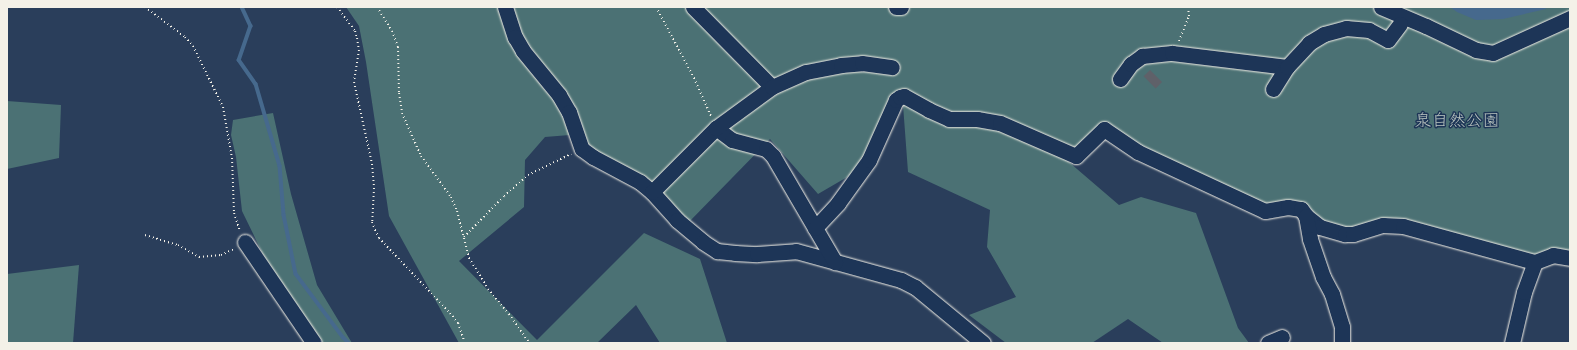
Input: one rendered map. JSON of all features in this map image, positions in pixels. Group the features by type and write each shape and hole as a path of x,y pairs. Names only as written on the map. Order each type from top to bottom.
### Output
{"street":[{"path":"505,7 515,37 523,51 559,95 569,112 582,149 593,157 640,182 652,192 677,220 693,235 717,251 757,254 796,251 901,280 915,287 983,343"},
{"path":"693,7 772,86"},
{"path":"896,7 902,7"},
{"path":"1381,7 1426,26 1476,50 1493,53 1570,18"},
{"path":"1273,90 1287,67 1309,43 1324,34 1346,28 1370,30 1388,40 1400,24"},
{"path":"1120,79 1131,64 1142,56 1172,53 1287,67"},
{"path":"652,192 716,128 772,86 806,72 841,65 862,63 892,67"},
{"path":"815,228 838,203 855,181 869,160 896,100 904,96 928,110 949,119 977,119 1000,123 1076,156 1104,129 1138,152 1265,212 1296,207 1301,209 1306,216 1320,227 1345,234 1353,234 1383,225 1403,226 1535,262 1553,255 1570,258"},
{"path":"716,128 732,140 766,149 772,156 835,262"},
{"path":"1306,216 1310,239 1323,277 1332,294 1342,327 1342,343"},
{"path":"245,242 314,343"},
{"path":"1512,343 1524,292 1535,262"},
{"path":"1268,343 1282,336"}],"path":[{"path":"145,7 186,37 193,46 223,107 232,158 234,212 245,242 221,255 199,257 178,245 145,235"},
{"path":"337,7 355,31 357,38 359,50 354,82 372,164 374,188 372,222 375,230 379,238 450,313 458,323 466,343"},
{"path":"377,7 392,31 398,46 399,93 402,113 421,156 451,197 469,258 488,289 509,314 529,343"},
{"path":"656,7 694,78 716,128"},
{"path":"1172,53 1179,42 1188,16 1188,7"},
{"path":"464,237 504,196 528,175 582,149"}],"green space":[{"name":"泉自然公園","path":"346,7 1570,7 1570,254 1531,258 1408,225 1355,231 1309,216 1266,208 1107,128 1076,153 1042,139 1119,205 1141,197 1196,213 1238,328 1249,343 1163,343 1128,319 1092,343 1006,343 969,315 1016,297 987,247 990,210 908,172 903,105 926,107 906,95 861,169 818,194 770,139 688,223 595,152 586,142 582,134 545,137 525,160 524,207 459,261 537,340 644,233 700,259 727,343 660,343 636,305 597,343 459,343 389,216 366,62 359,26"},
{"path":"7,101 61,105 59,158 7,169"},
{"path":"273,113 291,194 317,285 352,343 318,343 276,281 242,211 236,157 231,135 233,120"},
{"path":"79,265 73,343 7,343 7,274"}],"water":[{"path":"1450,7 1545,7 1546,9 1503,19 1476,20 1457,12"}],"building":[{"path":"1150,70 1162,82 1156,88 1144,76"}],"waterway":[{"path":"242,7 251,26 239,60 256,84 280,166 284,215 296,274 349,343"}]}
